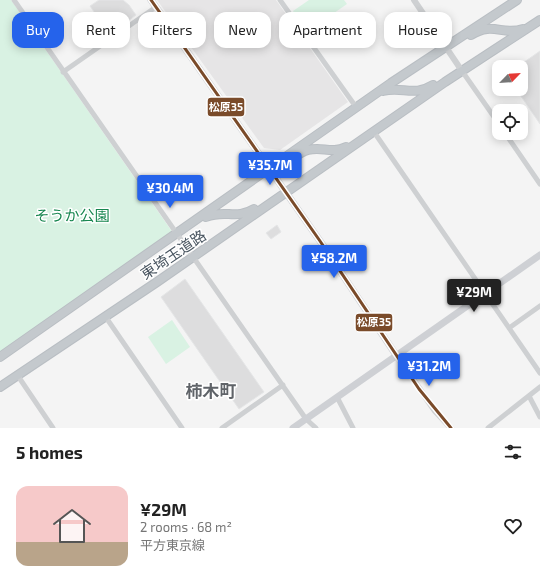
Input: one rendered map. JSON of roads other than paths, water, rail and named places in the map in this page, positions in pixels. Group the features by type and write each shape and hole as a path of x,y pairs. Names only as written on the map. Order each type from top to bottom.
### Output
{"highway":[{"name":"東埼玉道路","path":"452,42 517,0"},
{"name":"東埼玉道路","path":"0,387 194,257 359,141 536,22"},
{"path":"452,44 459,42 485,28 492,27 510,31 536,22"},
{"name":"東埼玉道路","path":"0,357 442,48"},
{"path":"373,96 395,89 419,92 432,86 447,75 462,71"},
{"path":"269,168 283,166 309,150 337,151 359,141"},
{"path":"194,221 219,212 235,215 245,214 272,197 286,193"}],"main road":[{"path":"151,0 269,168 396,355"},
{"path":"293,428 540,255"}],"street":[{"path":"14,0 306,419 316,428"},
{"path":"280,0 356,107"},
{"path":"414,0 422,12"},
{"path":"63,72 156,7"},
{"path":"446,48 492,114"},
{"path":"374,132 540,373"},
{"path":"510,140 540,184"},
{"path":"508,328 540,306"},
{"path":"105,316 182,428"},
{"path":"396,355 444,421 451,428"},
{"path":"18,376 53,428"},
{"path":"222,428 283,385"},
{"path":"488,428 540,387"},
{"path":"529,396 540,417"},
{"path":"337,397 353,428"},
{"path":"444,421 445,428"}],"district":[{"name":"柿木町","path":"211,390"}],"park label":[{"name":"そうか公園","path":"72,215"}]}
